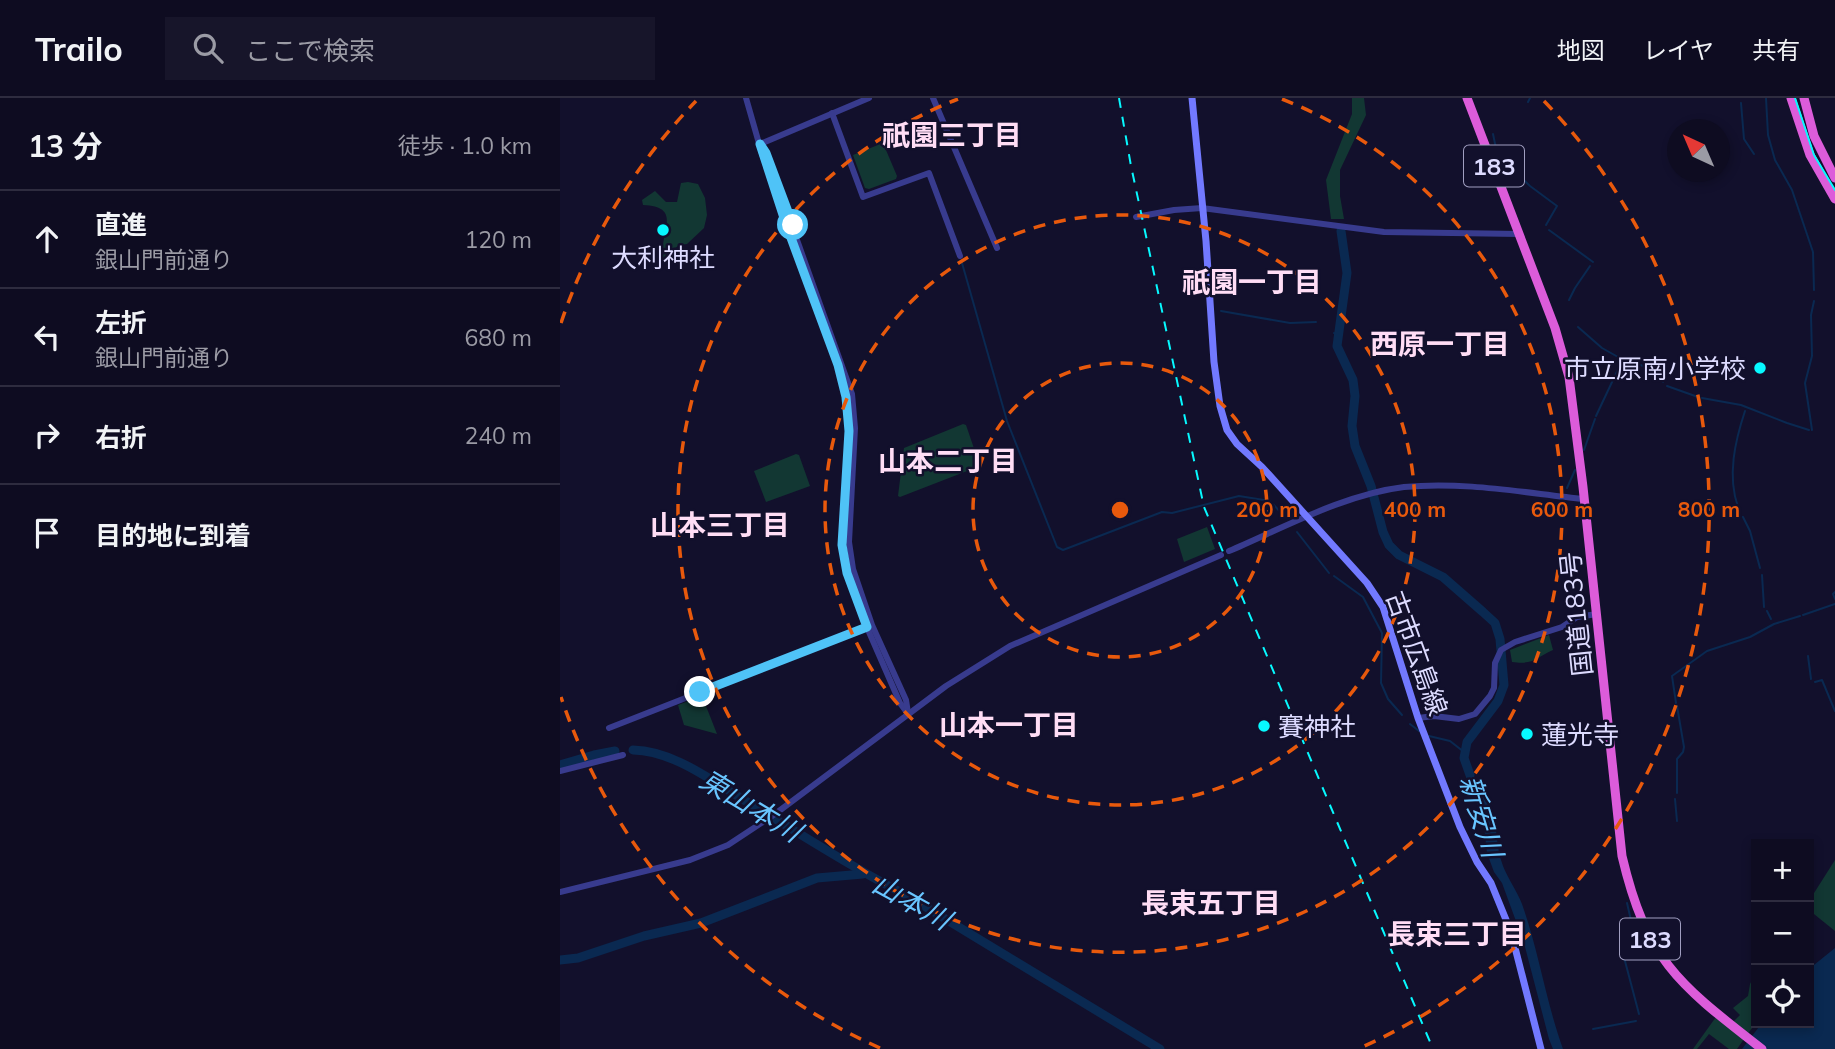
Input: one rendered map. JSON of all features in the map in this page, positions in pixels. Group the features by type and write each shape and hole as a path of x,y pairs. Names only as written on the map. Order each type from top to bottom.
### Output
{"highway":[{"name":"国道183号","path":"1467,98 1555,328 1574,405 1622,856 1633,900 1648,935 1666,965 1707,1006 1762,1049"},
{"path":"1791,98 1810,155 1835,199"},
{"path":"1804,98 1814,136 1835,178"}],"main road":[{"name":"古市広島線","path":"1192,98 1214,362 1225,425 1237,444 1262,467 1375,592 1383,607 1418,718 1460,827 1501,904 1511,932 1541,1049"}],"street":[{"path":"746,98 770,178 838,365 846,397 849,431 842,545 847,573 900,703 908,713"},
{"path":"760,144 869,98"},
{"path":"933,98 997,248"},
{"path":"832,113 863,197 929,173 960,256"},
{"path":"760,144 771,165 849,386 855,428 849,542 853,569 870,619 906,700 908,713"},
{"path":"1136,218 1174,210 1202,208 1384,232 1520,234"},
{"path":"1229,551 1308,517 1368,495 1402,487 1448,486 1584,499"},
{"path":"560,891 700,857 728,845 770,817 908,713 971,669 1010,646 1221,555"},
{"path":"1418,718 1443,716 1459,719 1475,714 1493,689 1495,663 1498,654 1506,646 1552,631 1577,617 1597,614"},
{"path":"609,728 867,627"},
{"path":"560,771 623,755"}],"green space":[{"path":"1352,98 1364,98 1366,115 1340,170 1340,196 1344,219 1331,219 1326,180 1352,114"},
{"path":"883,143 896,179 865,188 853,155"},
{"path":"681,183 698,184 705,198 707,215 704,228 687,244 679,245 656,265 640,255 639,250 642,246 657,256 663,253 666,215 662,210 643,205 642,200 655,191 666,202 677,202"},
{"path":"966,425 980,466 898,496 904,448"},
{"path":"799,455 810,486 766,502 754,471"},
{"path":"1207,527 1215,549 1184,562 1177,539"},
{"path":"1549,635 1553,650 1530,662 1512,662 1510,650"},
{"path":"702,696 717,734 684,725 678,705"},
{"path":"1835,860 1835,931 1814,914 1814,893"},
{"path":"1750,984 1752,1028 1746,1036 1731,1024 1740,1015 1733,1008 1748,996"},
{"path":"1716,1017 1744,1039 1737,1049 1729,1049 1709,1034 1697,1049 1693,1049"}],"water":[{"path":"1467,767 1490,803 1500,858 1528,922 1563,1049 1553,1049 1549,1039 1524,943 1502,883 1494,872 1487,853 1483,816 1466,780"},
{"path":"1835,948 1835,1049 1742,1049 1758,1028 1814,1028 1814,965"}],"waterway":[{"path":"1528,102 1530,98"},
{"path":"1766,98 1768,135 1775,160 1792,190 1813,252 1814,290"},
{"path":"1741,103 1744,139 1754,154"},
{"path":"1493,134 1497,153"},
{"path":"1502,159 1530,186 1557,206 1546,225"},
{"path":"1549,230 1593,262"},
{"name":"新安川","path":"1341,231 1347,273 1337,346 1353,380 1355,396 1352,426 1355,446 1371,486 1383,532 1389,545 1399,555 1443,577 1483,612 1495,623 1500,639 1504,685 1498,701 1467,742 1464,758 1470,775"},
{"path":"962,263 1007,421 1057,547 1063,550 1162,512 1172,513 1239,496 1270,501 1286,518"},
{"path":"1569,300 1590,266"},
{"path":"1812,430 1805,383 1812,356 1811,315 1814,301"},
{"path":"1221,311 1290,323 1316,322"},
{"path":"1578,327 1602,348 1618,357"},
{"path":"1623,358 1648,368 1663,382"},
{"path":"1596,416 1621,363"},
{"path":"1667,386 1698,397"},
{"path":"1702,398 1741,405 1809,430"},
{"path":"1738,507 1733,471 1738,434 1745,411"},
{"path":"1584,450 1595,419"},
{"path":"1567,488 1575,470"},
{"path":"1743,517 1750,531 1760,568"},
{"path":"1297,532 1329,573"},
{"path":"1762,575 1764,607"},
{"path":"1334,576 1363,597 1382,633 1381,683 1388,699 1402,715"},
{"path":"1835,592 1835,599"},
{"path":"1803,615 1835,604"},
{"path":"1767,611 1771,619"},
{"path":"1676,703 1672,676 1707,651 1800,616"},
{"path":"1808,656 1811,679"},
{"path":"1815,682 1822,680 1835,711"},
{"path":"1677,706 1684,747 1677,759 1677,793"},
{"path":"1299,725 1306,723 1308,733"},
{"path":"1410,724 1419,731"},
{"path":"1429,736 1450,741 1464,752"},
{"name":"山本川","path":"633,750 664,756 693,769 1160,1049"},
{"name":"東山本川","path":"560,765 615,751"},
{"path":"1675,799 1677,821"},
{"name":"山本川","path":"560,960 578,958 644,936 701,923 817,878 863,874"},
{"path":"1627,903 1636,942 1621,946 1639,1014"},
{"path":"1392,945 1402,940"},
{"path":"1593,1029 1636,1021"}],"tram line":[{"path":"1795,98 1814,155 1835,190"}],"railway":[{"path":"1119,98 1204,507 1433,1049"}],"place":[{"name":"大利神社","path":"663,230"},
{"name":"市立原南小学校","path":"1760,368"},
{"name":"賽神社","path":"1264,726"},
{"name":"蓮光寺","path":"1527,734"}],"district":[{"name":"祇園三丁目","path":"952,134"},
{"name":"祇園一丁目","path":"1252,281"},
{"name":"西原一丁目","path":"1440,343"},
{"name":"山本二丁目","path":"948,460"},
{"name":"山本三丁目","path":"720,524"},
{"name":"山本一丁目","path":"1009,724"},
{"name":"長束五丁目","path":"1211,902"},
{"name":"長束三丁目","path":"1457,933"}],"route":[{"path":"700,692 867,627 854,597 842,545 849,431 846,397 838,365 787,227 760,144 766,153 793,225"}]}
